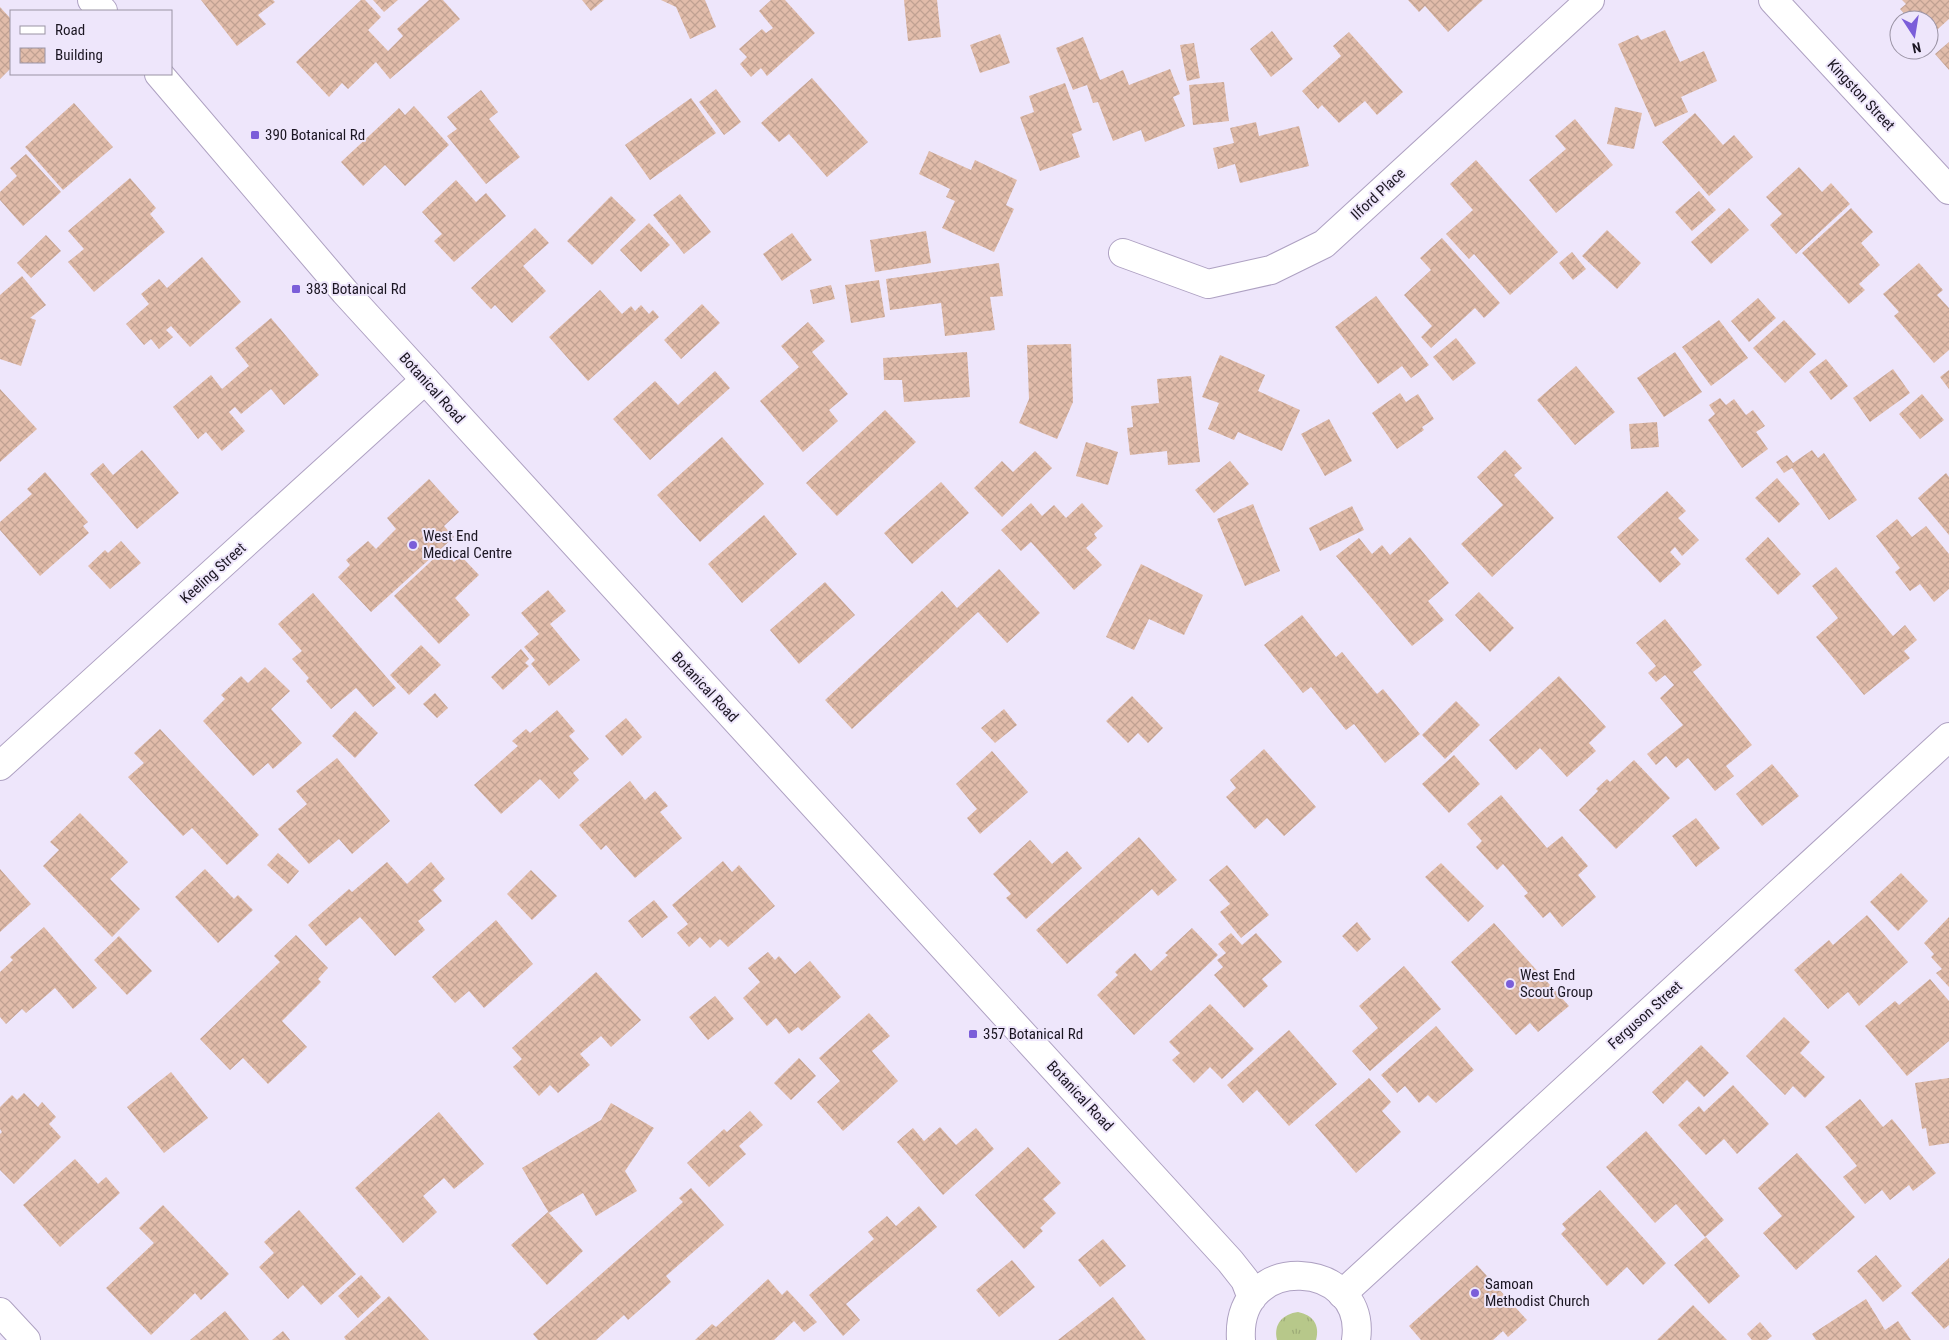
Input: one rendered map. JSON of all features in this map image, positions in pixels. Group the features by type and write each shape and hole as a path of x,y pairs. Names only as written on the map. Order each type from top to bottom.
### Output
{"street":[{"path":"92,0 102,10"},
{"name":"Ilford Place","path":"1123,253 1208,284 1271,270 1324,244 1590,0"},
{"name":"Kingston Street","path":"1773,0 1949,190"},
{"name":"Botanical Road","path":"160,75 345,292 1230,1261 1245,1280 1252,1298"},
{"name":"Keeling Street","path":"0,766 425,380"},
{"name":"Ferguson Street","path":"1342,1294 1949,738"},
{"path":"1241,1340 1240,1328 1244,1312 1252,1298 1264,1286 1279,1278 1296,1275 1314,1276 1329,1283 1342,1294 1351,1307 1356,1322 1356,1340"},
{"path":"0,1312 26,1340"}],"green space":[{"path":"1298,1312 1311,1318 1316,1325 1316,1340 1277,1340 1276,1329 1280,1321 1288,1315"}],"building":[{"path":"201,0 273,0 275,2 258,15 266,24 237,46"},
{"path":"361,0 365,0 381,17 368,30 388,51 403,36 397,29 429,0 443,0 460,19 390,79 376,62 348,89 342,83 329,97 296,62"},
{"path":"373,0 398,0 384,12"},
{"path":"582,0 604,0 591,11"},
{"path":"661,0 705,0 716,27 690,39 676,7"},
{"path":"771,0 785,0 815,33 767,76 761,68 751,77 740,64 747,57 739,49 762,29 766,33 773,28 759,11"},
{"path":"904,0 937,0 941,37 908,41"},
{"path":"1408,0 1483,0 1448,32 1425,6 1419,12"},
{"path":"1902,0 1949,0 1949,19 1939,28 1939,10 1901,10 1906,4"},
{"path":"0,7 10,18 10,69 0,79"},
{"path":"1665,30 1680,62 1704,51 1717,81 1681,97 1688,112 1655,127 1618,44 1638,35 1641,40"},
{"path":"1272,31 1293,59 1271,77 1250,49"},
{"path":"1349,32 1403,92 1377,115 1365,101 1339,123 1322,105 1318,109 1302,91 1341,56 1333,46"},
{"path":"1000,34 1010,63 980,73 970,45"},
{"path":"1083,37 1100,80 1123,70 1129,85 1170,69 1180,94 1173,97 1185,126 1145,142 1141,130 1113,141 1098,102 1093,103 1087,85 1073,90 1056,48"},
{"path":"1949,42 1949,70 1939,59 1939,51"},
{"path":"1194,43 1200,78 1187,81 1180,45"},
{"path":"812,78 868,142 827,177 789,134 779,142 761,123"},
{"path":"1224,82 1229,121 1193,125 1189,85"},
{"path":"1065,83 1082,130 1072,134 1080,157 1040,171 1020,117 1034,112 1029,96"},
{"path":"716,89 741,122 724,135 699,102"},
{"path":"481,90 498,112 489,119 520,157 486,184 447,136 457,129 447,117"},
{"path":"691,98 716,133 650,180 625,145"},
{"path":"74,103 113,147 63,190 25,147"},
{"path":"414,106 449,145 405,186 385,165 363,186 341,162 399,108 405,115"},
{"path":"1615,107 1642,113 1634,149 1607,144"},
{"path":"1695,113 1723,145 1734,135 1753,157 1709,196 1662,142"},
{"path":"1575,119 1613,165 1556,213 1529,180 1566,149 1555,136"},
{"path":"1256,122 1259,136 1299,126 1309,166 1240,183 1235,164 1218,169 1213,148 1234,143 1230,128"},
{"path":"929,151 971,170 975,160 1017,180 1006,205 1014,209 994,252 942,228 955,201 946,197 950,189 919,174"},
{"path":"26,154 61,192 23,226 0,200 0,192 17,176 10,168"},
{"path":"1476,160 1558,252 1510,295 1474,254 1469,259 1446,234 1473,210 1450,184"},
{"path":"1799,167 1822,192 1831,183 1850,204 1796,254 1770,225 1782,214 1766,197"},
{"path":"130,178 156,208 150,214 165,232 94,292 68,262 84,249 68,231"},
{"path":"456,180 476,202 486,193 506,216 454,262 434,241 442,234 422,212"},
{"path":"1699,191 1716,210 1692,231 1675,212"},
{"path":"680,194 711,232 684,254 653,215"},
{"path":"611,196 636,220 592,265 567,241"},
{"path":"1729,208 1749,230 1711,264 1691,242"},
{"path":"1851,208 1873,232 1861,243 1880,265 1859,284 1865,290 1849,304 1802,253"},
{"path":"649,223 670,245 641,272 620,250"},
{"path":"535,228 549,243 523,266 546,291 512,323 495,305 491,309 471,288"},
{"path":"1607,230 1641,263 1617,289 1582,256"},
{"path":"926,231 931,263 875,272 870,240"},
{"path":"792,233 812,260 782,281 763,254"},
{"path":"46,235 61,251 31,278 17,263"},
{"path":"1442,238 1500,303 1484,318 1475,308 1431,348 1421,337 1432,326 1404,295 1431,270 1420,258"},
{"path":"1572,252 1586,269 1573,280 1559,263"},
{"path":"202,257 241,302 190,347 171,326 166,330 173,337 159,349 151,339 144,345 126,324 149,304 141,294 159,279 167,288"},
{"path":"999,263 1003,296 990,297 995,330 945,336 941,303 890,310 886,279"},
{"path":"1919,263 1943,290 1937,295 1949,308 1949,350 1934,363 1894,316 1899,312 1883,294"},
{"path":"22,276 46,305 30,318 36,320 21,366 0,359 0,295"},
{"path":"879,280 885,317 851,323 845,285"},
{"path":"831,285 835,299 813,304 810,290"},
{"path":"600,290 622,314 631,306 635,311 641,305 649,314 653,310 659,317 588,381 549,337"},
{"path":"1376,296 1429,365 1411,378 1402,366 1378,384 1335,327"},
{"path":"1758,298 1776,318 1749,342 1731,321"},
{"path":"702,304 720,323 681,359 664,340"},
{"path":"271,318 319,375 284,405 271,389 241,414 235,407 229,412 245,431 222,451 206,432 198,439 173,407 211,375 222,389 249,366 235,348"},
{"path":"1719,320 1748,358 1711,386 1682,347"},
{"path":"1784,320 1816,354 1785,383 1753,348"},
{"path":"808,322 825,341 812,352 848,394 829,410 838,421 803,452 760,401 799,367 781,346"},
{"path":"1456,338 1476,363 1453,381 1433,357"},
{"path":"1071,344 1073,402 1057,439 1019,423 1029,399 1027,345"},
{"path":"967,352 970,397 904,402 902,380 884,380 883,358"},
{"path":"1675,352 1702,392 1664,417 1637,378"},
{"path":"1220,355 1265,375 1258,391 1300,410 1282,451 1238,432 1234,440 1208,429 1219,403 1202,397"},
{"path":"1826,359 1848,386 1831,400 1809,372"},
{"path":"1576,366 1615,412 1575,445 1537,400"},
{"path":"1893,369 1910,393 1870,422 1853,398"},
{"path":"1949,370 1949,389 1940,377"},
{"path":"715,371 730,388 650,460 613,419 655,381 678,405"},
{"path":"1191,376 1200,462 1168,465 1167,451 1130,455 1127,428 1133,427 1131,406 1159,403 1157,379"},
{"path":"0,389 37,429 0,462"},
{"path":"1400,393 1406,402 1418,394 1434,419 1422,427 1424,430 1397,449 1372,413"},
{"path":"1922,394 1944,420 1920,439 1899,414"},
{"path":"1720,398 1726,405 1734,399 1746,415 1753,410 1765,426 1756,432 1768,449 1742,468 1708,420 1715,414 1709,405"},
{"path":"885,410 916,442 837,516 806,483"},
{"path":"1329,419 1352,461 1325,476 1301,434"},
{"path":"1657,422 1659,447 1631,449 1629,424"},
{"path":"722,437 764,484 700,542 657,495"},
{"path":"1086,442 1118,452 1108,485 1076,476"},
{"path":"142,450 179,493 137,529 90,474 103,463 113,475"},
{"path":"1505,450 1522,468 1514,475 1554,518 1492,577 1461,544 1503,505 1477,477"},
{"path":"1812,450 1818,458 1824,453 1857,500 1829,520 1792,468 1784,473 1776,462 1787,455 1793,463"},
{"path":"1035,451 1052,468 1002,517 974,488 1002,461 1013,472"},
{"path":"1230,461 1249,484 1214,513 1195,490"},
{"path":"45,472 88,522 83,526 89,533 40,576 0,530 0,522 32,494 27,489"},
{"path":"1946,473 1949,477 1949,535 1918,498"},
{"path":"1777,478 1800,504 1779,523 1755,498"},
{"name":"West End Medical Centre","path":"429,479 459,512 444,526 454,537 371,612 338,577 350,565 346,560 368,541 376,549 396,529 387,518"},
{"path":"941,482 969,513 912,564 884,533"},
{"path":"1667,491 1686,511 1678,518 1699,540 1682,556 1675,547 1670,552 1681,564 1660,583 1617,537"},
{"path":"1031,503 1042,516 1054,505 1066,518 1082,503 1103,526 1094,534 1097,538 1086,548 1102,565 1074,590 1031,542 1021,551 1001,530"},
{"path":"1253,504 1280,571 1245,586 1217,519"},
{"path":"1352,506 1364,530 1320,551 1309,528"},
{"path":"764,515 797,554 742,603 708,564"},
{"path":"1897,519 1912,537 1926,526 1949,554 1949,589 1934,602 1920,584 1910,591 1895,572 1900,568 1876,536"},
{"path":"1410,537 1449,583 1428,601 1444,620 1412,646 1336,556 1359,538 1372,554 1382,545 1390,555"},
{"path":"1768,537 1801,574 1778,595 1745,559"},
{"path":"121,541 141,563 110,589 88,566 105,550 108,553"},
{"path":"443,550 454,562 461,556 479,575 455,598 470,615 439,644 394,596"},
{"path":"1141,564 1203,595 1184,635 1149,619 1134,650 1106,637"},
{"path":"1836,567 1893,636 1905,625 1917,640 1904,651 1910,658 1864,695 1816,637 1838,618 1812,586"},
{"path":"999,569 1040,613 1007,643 978,612 852,729 825,700 942,591 957,608"},
{"path":"825,582 855,615 799,664 770,630"},
{"path":"548,590 566,611 550,624 580,660 549,686 531,664 535,660 524,647 539,634 521,613"},
{"path":"1479,592 1514,628 1490,652 1455,615"},
{"path":"313,593 396,688 373,707 356,688 331,709 306,681 309,678 292,659 302,651 278,624"},
{"path":"1302,615 1336,657 1342,652 1377,694 1383,689 1420,734 1385,763 1354,724 1346,730 1311,687 1303,693 1264,645"},
{"path":"1665,619 1702,665 1693,672 1752,745 1726,766 1734,776 1715,791 1688,758 1676,768 1666,756 1656,765 1647,754 1683,725 1660,698 1674,685 1665,675 1656,682 1648,673 1656,666 1636,643"},
{"path":"421,645 441,665 409,695 390,675"},
{"path":"521,649 529,659 525,663 529,666 503,690 491,677"},
{"path":"265,667 290,691 271,709 302,743 273,769 268,763 253,776 203,721 225,699 221,695 241,676 248,683"},
{"path":"1559,676 1606,727 1589,743 1596,751 1567,777 1540,748 1516,770 1489,740"},
{"path":"435,693 448,708 437,718 423,704"},
{"path":"1132,696 1163,728 1148,743 1138,733 1128,743 1106,721"},
{"path":"1456,701 1480,725 1445,759 1422,735"},
{"path":"1004,709 1017,725 995,743 981,728"},
{"path":"557,710 575,731 569,736 589,759 573,773 579,780 559,799 540,779 501,814 474,785 518,746 512,741 526,729 530,733"},
{"path":"355,711 378,733 355,758 332,736"},
{"path":"626,718 642,737 622,756 605,736"},
{"path":"160,729 259,835 227,865 192,828 183,836 128,777 144,763 134,753"},
{"path":"1264,749 1316,807 1284,836 1267,818 1255,829 1226,797 1236,788 1230,780"},
{"path":"992,751 1028,792 980,834 967,818 977,809 956,784"},
{"path":"1454,755 1480,784 1449,813 1422,784"},
{"path":"337,758 390,821 352,854 339,839 309,864 278,829 307,804 296,791"},
{"path":"1634,760 1670,798 1616,849 1579,810 1607,779 1610,782"},
{"path":"1772,764 1799,796 1762,826 1736,794"},
{"path":"630,781 645,800 655,791 668,806 660,812 682,838 635,878 606,845 601,850 579,825"},
{"path":"1501,795 1547,848 1562,836 1588,866 1578,875 1596,897 1562,927 1550,912 1543,918 1524,896 1528,893 1503,864 1497,870 1476,847 1482,841 1467,824"},
{"path":"80,813 128,862 110,879 140,909 112,937 43,866 59,850 50,842"},
{"path":"1696,818 1720,848 1696,867 1672,836"},
{"path":"1139,837 1177,880 1158,896 1152,889 1067,964 1036,930"},
{"path":"1030,840 1052,864 1067,851 1082,868 1026,919 1006,898 1011,894 993,874"},
{"path":"278,853 299,871 288,884 267,865"},
{"path":"723,861 732,872 739,865 775,906 728,947 720,939 710,948 700,937 689,947 677,933 688,924 672,905"},
{"path":"387,862 407,884 431,862 445,879 433,890 442,901 418,921 425,930 395,956 360,917 326,946 308,925 349,889 352,892"},
{"path":"1441,863 1484,906 1468,922 1425,877"},
{"path":"1227,865 1269,915 1241,938 1220,912 1230,904 1209,880"},
{"path":"0,869 31,904 0,932"},
{"path":"205,869 234,899 238,895 253,910 218,943 175,897"},
{"path":"531,870 557,896 532,920 507,894"},
{"path":"1901,873 1928,901 1898,931 1870,902"},
{"path":"654,900 668,917 642,938 628,921"},
{"path":"1867,915 1908,962 1859,1006 1848,992 1828,1009 1794,970 1829,940 1833,945"},
{"path":"1949,917 1949,987 1936,973 1942,969 1931,957 1934,954 1924,943"},
{"path":"496,920 533,964 484,1008 469,991 455,1003 432,977"},
{"path":"1357,922 1371,939 1357,952 1342,936"},
{"name":"West End Scout Group","path":"1494,923 1569,1006 1538,1032 1530,1023 1516,1035 1451,962"},
{"path":"44,927 97,988 73,1009 55,988 26,1013 22,1009 6,1024 0,1017 0,972 13,960 10,957"},
{"path":"1192,928 1218,955 1134,1035 1097,995 1118,975 1115,972 1135,953 1151,971 1168,955 1165,953"},
{"path":"1231,933 1242,945 1256,933 1282,962 1262,979 1268,986 1244,1008 1214,975 1223,967 1217,960 1226,953 1218,944"},
{"path":"296,935 328,968 318,979 321,982 282,1021 307,1047 268,1084 243,1058 230,1070 200,1039 280,962 274,956"},
{"path":"119,936 152,971 127,995 94,960"},
{"path":"768,952 775,960 779,956 795,974 810,961 841,997 802,1031 798,1027 789,1034 776,1018 767,1026 743,998 760,982 748,968"},
{"path":"1404,966 1441,1009 1370,1071 1352,1051 1378,1028 1359,1006"},
{"path":"596,972 641,1020 611,1047 601,1036 580,1054 590,1065 558,1093 550,1085 539,1096 513,1067 522,1059 512,1048"},
{"path":"1930,979 1949,1001 1949,1041 1907,1076 1865,1026 1895,1001 1899,1005"},
{"path":"715,996 734,1019 708,1040 689,1017"},
{"path":"1210,1004 1254,1049 1222,1079 1210,1067 1194,1083 1172,1060 1180,1053 1169,1042"},
{"path":"869,1013 890,1036 872,1051 898,1081 843,1131 817,1102 840,1081 819,1058"},
{"path":"1784,1017 1810,1042 1800,1053 1825,1077 1805,1098 1793,1086 1785,1095 1746,1056"},
{"path":"1436,1026 1474,1070 1436,1103 1428,1095 1419,1103 1405,1086 1397,1093 1381,1075"},
{"path":"1289,1030 1337,1084 1289,1126 1257,1090 1243,1103 1227,1085"},
{"path":"1701,1045 1729,1073 1704,1097 1687,1080 1663,1104 1652,1092"},
{"path":"799,1058 816,1076 791,1100 774,1083"},
{"path":"171,1072 208,1118 164,1153 127,1107"},
{"path":"1369,1078 1391,1102 1382,1111 1401,1132 1356,1173 1315,1125"},
{"path":"1949,1078 1949,1143 1929,1146 1926,1128 1922,1129 1915,1083"},
{"path":"1733,1085 1769,1124 1737,1154 1724,1139 1706,1155 1678,1125 1699,1106 1704,1112"},
{"path":"24,1093 38,1107 42,1102 56,1117 49,1124 61,1137 14,1184 0,1170 0,1134 2,1132 0,1129 0,1107 12,1095 17,1100"},
{"path":"1860,1099 1883,1127 1892,1119 1936,1173 1913,1191 1909,1185 1890,1200 1882,1190 1865,1204 1843,1177 1857,1166 1825,1127"},
{"path":"611,1103 654,1128 625,1171 637,1191 596,1216 583,1193 549,1213 522,1168 601,1120"},
{"path":"750,1111 763,1125 739,1146 746,1154 709,1187 687,1163 724,1129 727,1132"},
{"path":"439,1112 484,1164 454,1189 444,1178 423,1196 437,1212 403,1243 355,1188"},
{"path":"940,1127 956,1145 976,1128 994,1149 943,1195 897,1142 913,1128 924,1141"},
{"path":"1646,1131 1724,1220 1705,1237 1676,1204 1655,1223 1606,1167"},
{"path":"1028,1147 1061,1183 1043,1199 1056,1213 1040,1228 1043,1231 1024,1249 975,1195"},
{"path":"1797,1153 1855,1217 1796,1270 1763,1233 1782,1216 1758,1188"},
{"path":"75,1159 98,1184 106,1177 120,1193 60,1247 23,1205"},
{"path":"691,1188 724,1225 666,1276 671,1282 628,1320 624,1315 596,1340 538,1340 533,1334 683,1202 679,1198"},
{"path":"1600,1190 1666,1263 1643,1285 1627,1267 1607,1286 1561,1234 1566,1229 1562,1224"},
{"path":"163,1205 229,1274 201,1300 195,1293 151,1335 106,1288 154,1243 139,1228"},
{"path":"919,1206 937,1227 846,1304 860,1320 843,1336 809,1295 874,1239 868,1232 887,1216 896,1226"},
{"path":"299,1210 356,1274 321,1305 303,1285 288,1299 259,1267 274,1253 264,1242"},
{"path":"548,1212 583,1251 547,1285 511,1245"},
{"path":"1706,1237 1740,1276 1709,1304 1674,1265"},
{"path":"1103,1239 1126,1266 1100,1287 1078,1260"},
{"path":"1876,1255 1902,1286 1883,1302 1857,1271"},
{"path":"1949,1258 1949,1325 1944,1329 1911,1293"},
{"path":"1012,1260 1035,1287 999,1317 976,1290"},
{"name":"Samoan Methodist Church","path":"1477,1265 1527,1320 1508,1337 1503,1331 1493,1340 1421,1340 1409,1326"},
{"path":"361,1275 381,1297 358,1318 338,1296"},
{"path":"768,1279 782,1295 787,1290 817,1322 804,1332 794,1321 774,1340 695,1340 712,1324 716,1327"},
{"path":"389,1296 429,1340 346,1340 344,1337"},
{"path":"1113,1297 1146,1340 1058,1340"},
{"path":"1866,1299 1885,1330 1898,1321 1911,1340 1816,1340 1812,1334"},
{"path":"1693,1305 1727,1340 1657,1340"},
{"path":"225,1311 249,1340 190,1340"},
{"path":"1760,1322 1772,1336 1767,1340 1752,1340 1747,1334"},
{"path":"283,1331 290,1340 272,1340"}],"place":[{"name":"390 Botanical Rd","path":"255,135"},
{"name":"383 Botanical Rd","path":"296,289"},
{"name":"West End Medical Centre","path":"413,545"},
{"name":"West End Scout Group","path":"1510,984"},
{"name":"357 Botanical Rd","path":"973,1034"},
{"name":"Samoan Methodist Church","path":"1475,1293"}]}
